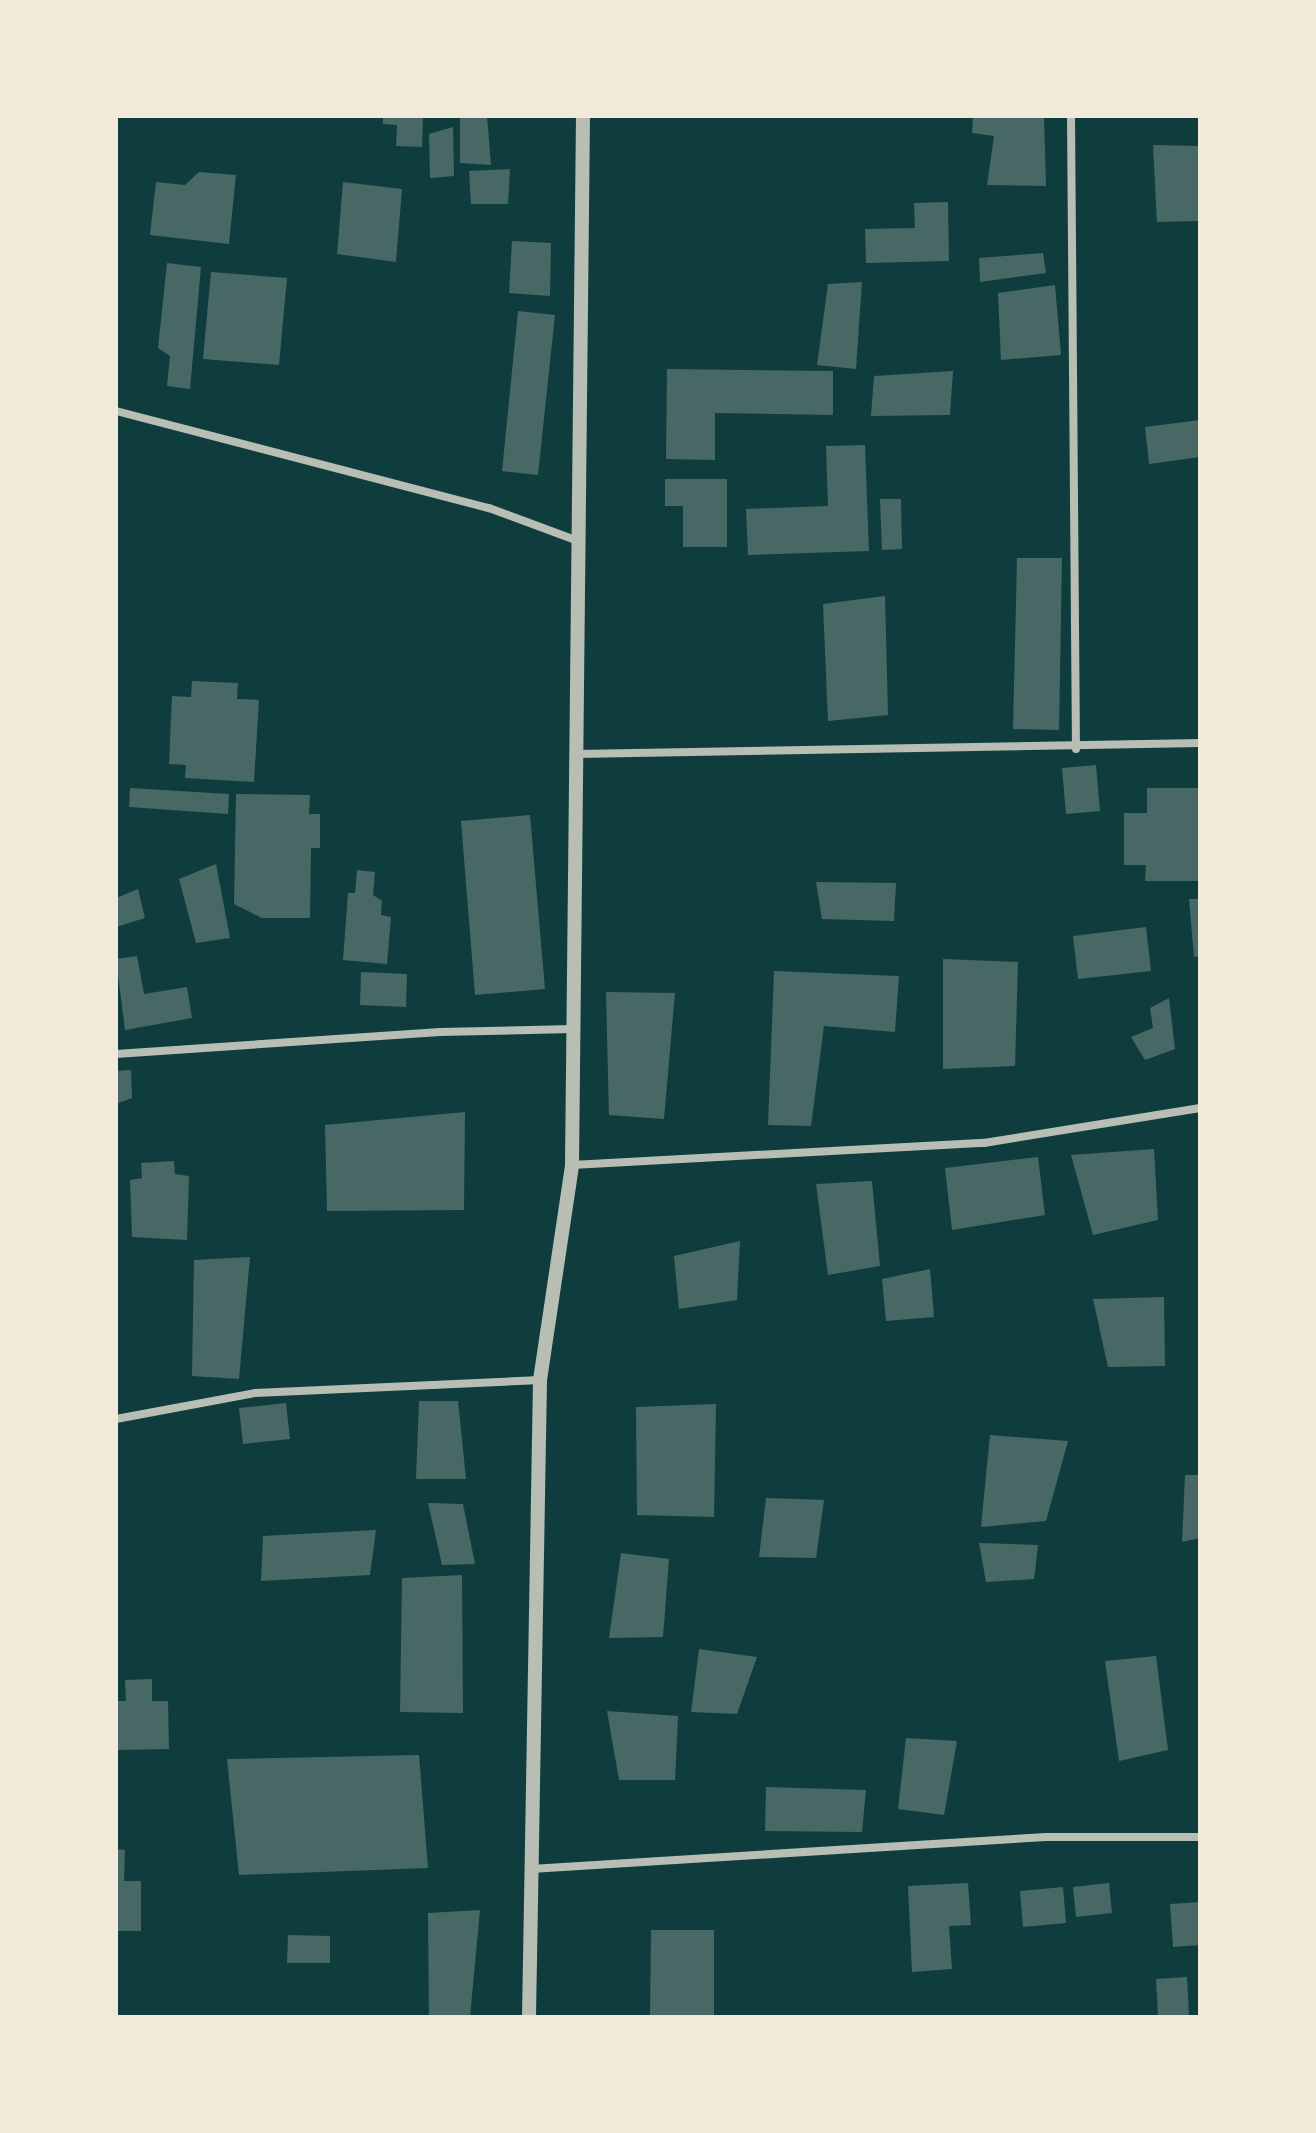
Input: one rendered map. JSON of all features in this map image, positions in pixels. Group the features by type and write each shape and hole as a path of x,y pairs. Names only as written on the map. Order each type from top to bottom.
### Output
{"street":[{"path":"529,2017 540,1380 572,1165 583,116"},
{"path":"1071,116 1076,749"},
{"path":"116,411 489,508 578,541"},
{"path":"576,754 1076,749 1200,743"},
{"path":"116,1054 440,1032 573,1029"},
{"path":"572,1165 984,1143 1200,1108"},
{"path":"116,1419 255,1393 540,1380"},
{"path":"531,1869 1046,1837 1200,1837"}],"building":[{"path":"383,116 423,116 422,147 396,146 397,125 383,124"},
{"path":"460,116 487,116 491,165 460,163"},
{"path":"973,116 1044,116 1046,186 987,185 994,136 972,133"},
{"path":"453,127 454,176 430,178 429,134"},
{"path":"1153,145 1200,146 1200,221 1157,222"},
{"path":"510,169 508,204 471,204 469,171"},
{"path":"199,172 236,175 229,244 150,235 156,182 185,185"},
{"path":"343,182 402,189 396,262 337,254"},
{"path":"948,202 949,261 866,263 865,229 915,228 914,203"},
{"path":"512,241 551,243 550,296 509,293"},
{"path":"1043,253 1046,273 980,282 979,258"},
{"path":"167,263 201,267 190,389 167,386 170,356 158,348"},
{"path":"211,272 287,278 279,365 203,359"},
{"path":"862,282 856,369 817,365 828,284"},
{"path":"1055,285 1061,355 1001,360 998,293"},
{"path":"518,311 555,315 538,475 502,471"},
{"path":"667,369 833,371 833,415 715,413 715,460 666,459"},
{"path":"953,371 950,415 871,416 874,376"},
{"path":"1200,420 1200,457 1149,464 1145,427"},
{"path":"865,445 869,551 748,555 746,509 828,506 826,446"},
{"path":"665,479 727,479 727,547 683,547 683,506 665,506"},
{"path":"880,499 901,499 902,549 882,550"},
{"path":"1017,558 1062,558 1059,730 1013,729"},
{"path":"885,596 888,715 828,721 823,604"},
{"path":"192,681 238,683 237,699 259,700 254,782 185,778 186,765 169,764 172,696 191,697"},
{"path":"1096,765 1100,811 1066,814 1062,768"},
{"path":"130,788 229,794 228,814 129,807"},
{"path":"1147,788 1200,788 1200,881 1145,881 1146,865 1124,865 1124,813 1147,813"},
{"path":"236,794 310,795 309,814 320,814 320,848 311,848 310,918 262,918 234,904"},
{"path":"530,815 545,989 475,995 461,821"},
{"path":"216,864 230,938 196,943 179,879"},
{"path":"357,870 375,872 373,895 382,901 381,915 391,917 387,964 343,960 348,893 355,893"},
{"path":"816,882 896,883 894,921 822,919"},
{"path":"138,889 145,918 116,927 116,898"},
{"path":"1189,899 1200,899 1200,956 1194,957"},
{"path":"1146,927 1151,971 1078,979 1073,936"},
{"path":"137,956 144,994 187,987 192,1018 125,1030 116,959"},
{"path":"943,959 1018,962 1015,1066 943,1069"},
{"path":"774,971 899,976 895,1032 824,1026 811,1126 768,1125"},
{"path":"361,972 407,974 406,1007 360,1005"},
{"path":"606,992 675,993 664,1119 609,1115"},
{"path":"1169,998 1175,1049 1145,1060 1131,1037 1153,1028 1150,1008"},
{"path":"131,1070 132,1098 116,1104 116,1071"},
{"path":"465,1112 464,1210 327,1211 325,1125"},
{"path":"1154,1149 1158,1220 1093,1235 1071,1155"},
{"path":"1038,1157 1045,1215 952,1230 945,1168"},
{"path":"174,1161 175,1174 189,1176 187,1240 132,1237 130,1180 142,1178 141,1163"},
{"path":"872,1181 880,1266 828,1275 816,1184"},
{"path":"740,1241 737,1300 679,1309 674,1256"},
{"path":"250,1257 239,1379 192,1376 194,1260"},
{"path":"930,1269 934,1317 886,1321 882,1279"},
{"path":"1164,1297 1165,1366 1108,1367 1093,1299"},
{"path":"419,1401 458,1401 466,1479 416,1479"},
{"path":"286,1403 290,1439 243,1444 239,1408"},
{"path":"716,1404 714,1517 637,1515 636,1407"},
{"path":"990,1435 1068,1441 1046,1521 981,1527"},
{"path":"1185,1475 1200,1475 1200,1538 1182,1542"},
{"path":"766,1498 824,1500 816,1558 759,1557"},
{"path":"428,1503 463,1504 475,1564 442,1565"},
{"path":"376,1530 370,1575 261,1581 263,1536"},
{"path":"979,1543 1038,1545 1034,1579 986,1582"},
{"path":"621,1553 669,1559 663,1637 609,1638"},
{"path":"462,1575 463,1713 400,1712 402,1578"},
{"path":"699,1649 757,1657 737,1714 691,1712"},
{"path":"1156,1656 1168,1750 1119,1761 1105,1661"},
{"path":"152,1679 152,1701 168,1701 169,1749 116,1750 116,1701 126,1701 125,1680"},
{"path":"607,1711 678,1716 675,1780 619,1780"},
{"path":"906,1738 957,1741 944,1815 898,1809"},
{"path":"419,1755 428,1868 239,1875 227,1759"},
{"path":"766,1787 866,1790 862,1832 765,1831"},
{"path":"116,1849 125,1850 124,1881 141,1881 141,1931 116,1931"},
{"path":"968,1883 971,1925 949,1926 952,1969 912,1972 908,1886"},
{"path":"1109,1883 1112,1913 1076,1917 1073,1887"},
{"path":"1063,1887 1066,1923 1023,1927 1020,1891"},
{"path":"1200,1902 1200,1945 1173,1947 1170,1904"},
{"path":"480,1910 470,2017 429,2017 428,1913"},
{"path":"651,1930 714,1930 714,2017 650,2017"},
{"path":"288,1935 330,1936 330,1963 287,1963"},
{"path":"1187,1977 1189,2016 1158,2017 1156,1979"}]}
